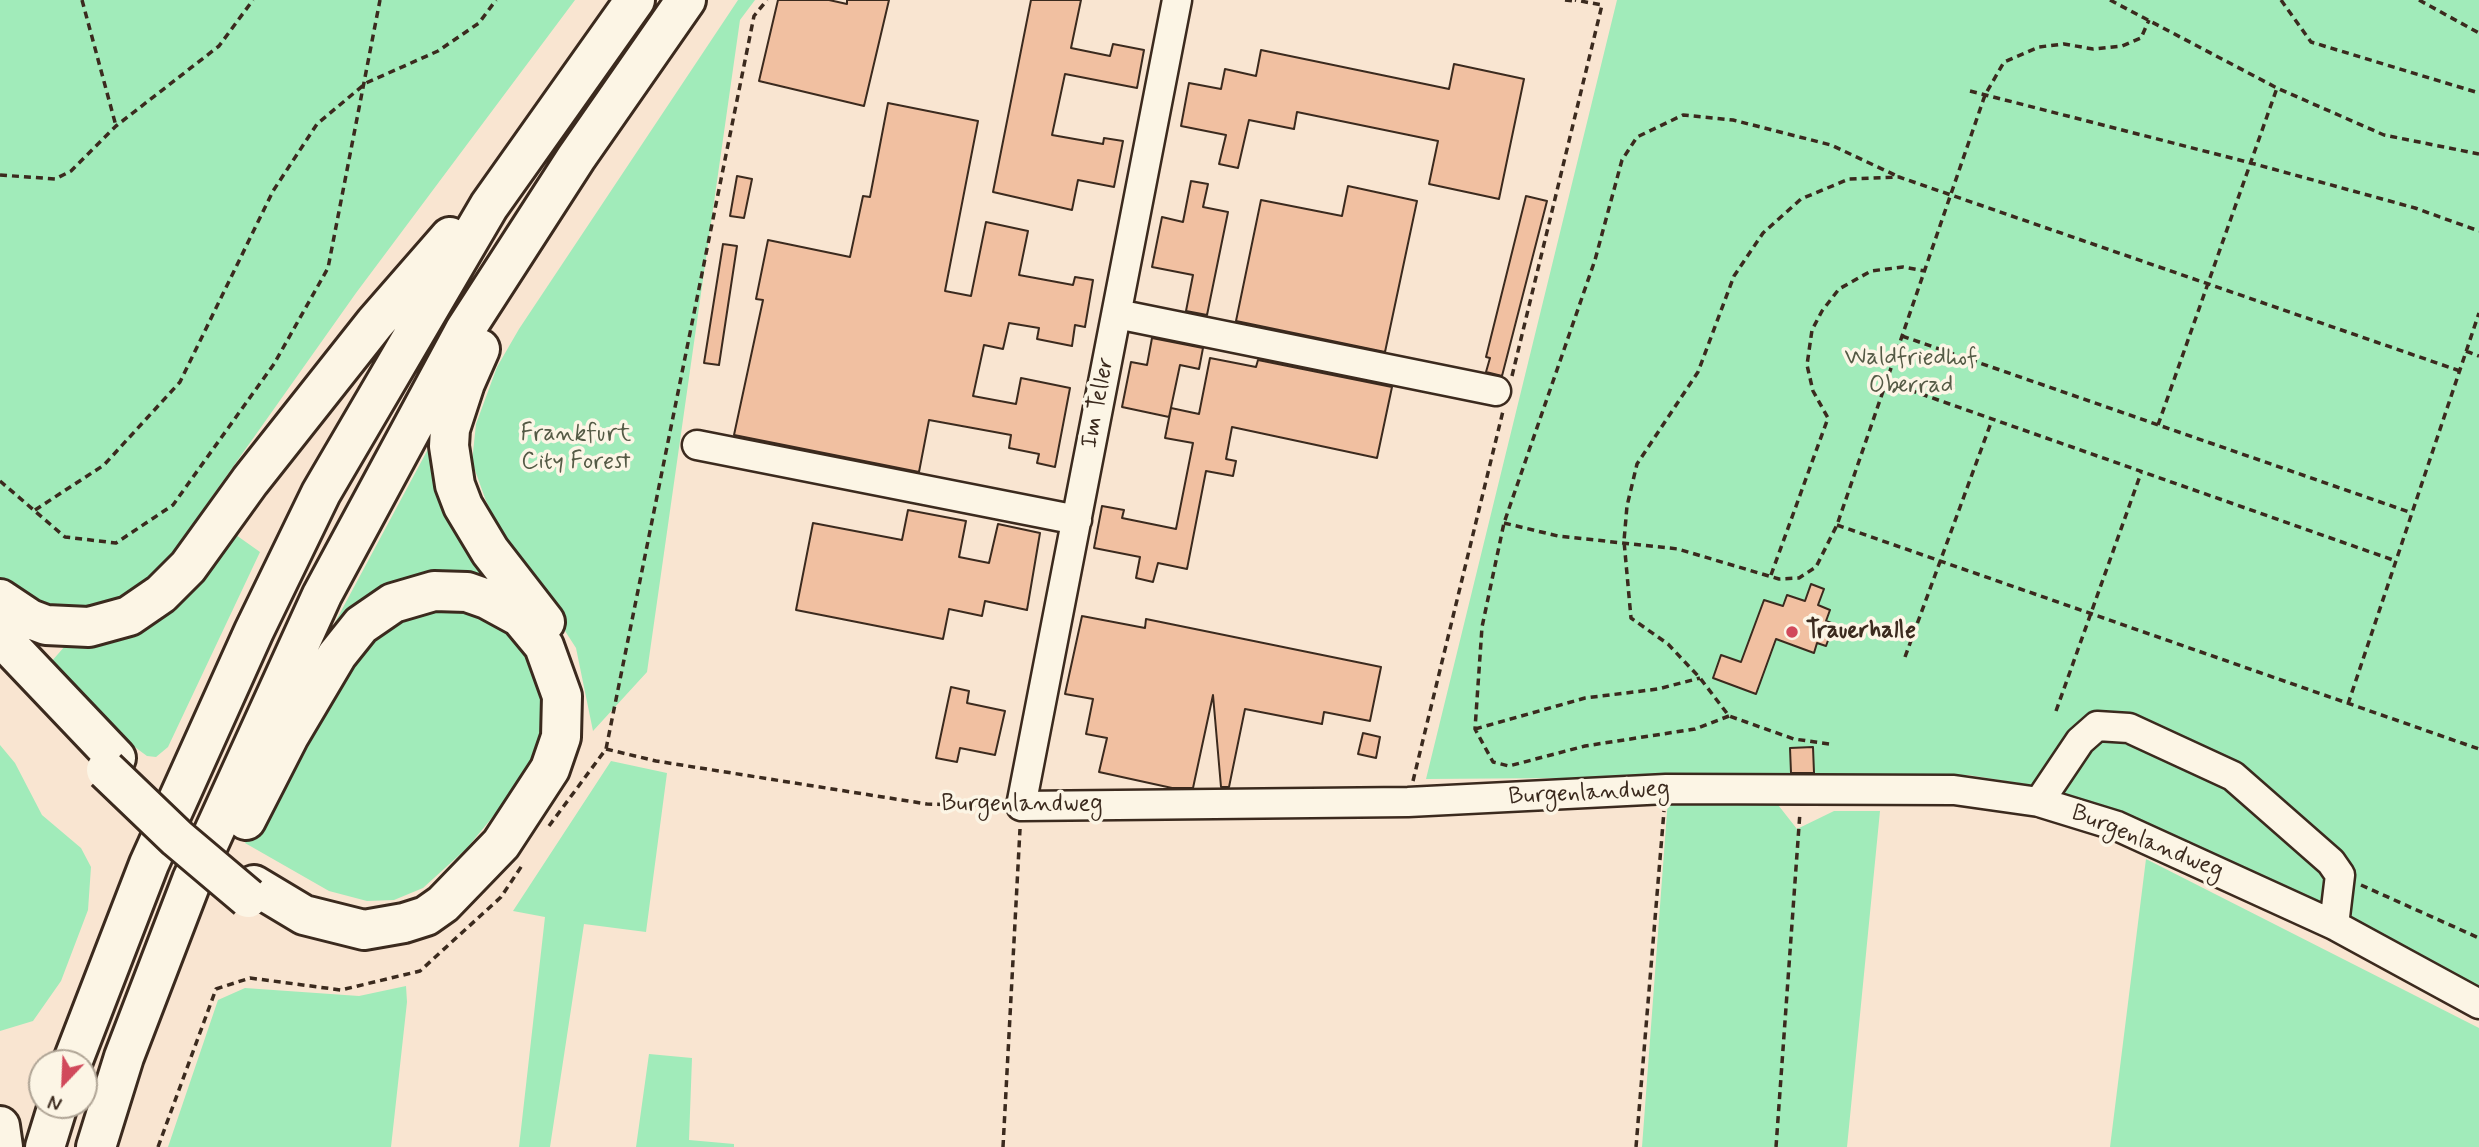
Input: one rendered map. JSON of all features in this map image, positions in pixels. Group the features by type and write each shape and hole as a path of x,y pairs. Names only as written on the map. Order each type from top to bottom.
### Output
{"highway":[{"path":"77,1049 149,864 254,631 321,493 482,218 533,140 635,0"},
{"path":"96,1147 124,1057 197,869 322,595 465,330 576,158 686,0"},
{"path":"0,599 30,619 46,625 89,627 129,617 167,589 206,544 250,481 375,323 533,140"},
{"path":"0,636 177,838 288,922 332,937 374,941 427,928 466,901 484,883 545,801 563,766 576,716 572,666 563,646 475,529 455,485 449,446 450,429 465,383 530,229"},
{"path":"163,955 214,890 250,811 289,736 337,656 361,625 393,603 412,596 454,591 487,599 506,608 534,632 551,660 562,696 557,750 535,794 501,844 457,892 426,916 381,929 365,930 304,915 251,892"},
{"path":"0,670 111,764"},
{"path":"44,1147 53,1119"},
{"path":"0,1126 3,1147"}],"street":[{"name":"Im Teller","path":"1021,806 1177,0"},
{"path":"1116,314 1496,391"},
{"path":"696,444 1077,520"},
{"path":"2039,802 2080,740 2097,726 2129,728 2233,776 2331,862 2340,875 2334,925"},
{"name":"Burgenlandweg","path":"1021,806 1408,802 1665,789 1954,790 2039,802 2117,826 2334,925 2479,1004"}],"path":[{"path":"82,0 117,125"},
{"path":"0,175 55,179 71,172 117,125 219,46 253,0"},
{"path":"0,481 65,537 116,543 173,505 274,364 328,268 380,0"},
{"path":"34,510 104,465 180,382 273,191 317,124 366,83 438,51 479,23 496,0"},
{"name":"Burgenlandweg","path":"767,0 754,16 606,749 656,761 927,804 1021,806"},
{"path":"1565,0 1574,1"},
{"path":"2110,0 2277,88 2384,135 2479,154"},
{"path":"2281,0 2311,41 2479,93"},
{"path":"2419,0 2479,33"},
{"path":"1504,523 1558,536 1624,541 1678,549 1770,576 1799,578 1816,567 1837,526 1985,95 2004,62 2039,47 2064,44 2093,49 2122,46 2141,38 2149,20"},
{"path":"2158,425 2277,88"},
{"path":"1970,91 2416,208 2479,231"},
{"path":"1729,716 1695,729 1585,746 1509,766 1493,762 1475,729 1482,627 1504,523 1595,260 1622,160 1637,137 1683,115 1733,120 1831,145 1899,177 2459,371"},
{"path":"1829,744 1794,739 1729,716 1700,678 1668,644 1631,618 1624,541 1627,506 1637,464 1698,372 1734,276 1763,233 1801,199 1849,179 1899,177"},
{"path":"1770,576 1828,418 1813,391 1807,365 1812,330 1822,310 1839,289 1871,271 1903,267 1925,271"},
{"path":"2348,704 2479,313"},
{"path":"1902,336 2412,513"},
{"path":"2466,351 2479,356"},
{"path":"1887,382 2396,562"},
{"path":"1905,657 1993,419"},
{"path":"2056,711 2141,472"},
{"path":"1837,526 2479,750"},
{"path":"1475,729 1585,698 1658,689 1700,678"},
{"path":"1636,1147 1665,789"},
{"path":"1776,1147 1800,845 1800,789"},
{"path":"1003,1147 1021,806"},
{"path":"2340,875 2479,938"}],"green space":[{"path":"0,0 575,0 356,293 167,560 129,599 105,610 61,612 13,595 0,583"},
{"name":"Frankfurt City Forest","path":"738,0 755,0 740,20 647,672 593,731 576,648 502,533 486,501 472,462 476,424 497,367 519,329"},
{"name":"Waldfriedhof Oberrad","path":"1617,0 2479,0 2479,993 2187,846 2038,786 1968,775 1426,779"},
{"path":"442,423 507,586 336,630 332,628"},
{"path":"236,535 260,552 168,747 156,757 147,756 117,734 51,662 65,646 87,645 158,622"},
{"path":"464,605 525,642 545,705 541,739 519,785 467,848 423,888 394,900 367,901 329,891 245,843 278,776 351,648 401,608"},
{"path":"0,745 15,763 42,815 81,848 91,867 88,910 61,981 33,1021 0,1031"},
{"path":"611,761 667,773 646,932 584,924 550,1147 519,1147 545,917 513,911"},
{"path":"1668,799 1775,801 1797,829 1834,811 1880,811 1847,1147 1642,1147"},
{"path":"2146,859 2479,1028 2479,1147 2110,1147"},
{"path":"406,986 407,1002 391,1147 168,1147 218,1000 245,988 359,996"},
{"path":"649,1054 692,1058 689,1140 734,1144 734,1147 636,1147"}],"building":[{"path":"778,0 829,0 847,4 847,0 889,0 864,106 759,81"},
{"path":"1031,0 1081,0 1071,48 1110,56 1113,44 1144,50 1137,88 1065,74 1052,135 1103,144 1104,138 1123,141 1114,187 1078,180 1072,210 993,192"},
{"path":"1261,50 1449,89 1454,64 1524,79 1499,199 1429,184 1438,141 1297,112 1294,129 1249,120 1238,168 1219,164 1226,135 1181,126 1189,83 1221,89 1225,69 1256,76"},
{"path":"888,103 978,121 945,291 971,296 986,222 1028,231 1019,275 1073,285 1075,277 1093,280 1085,327 1075,325 1072,346 1037,339 1039,328 1009,323 1003,349 984,345 973,396 1016,404 1021,378 1070,388 1055,467 1037,463 1039,454 1009,448 1011,435 929,420 919,472 734,435 763,300 756,299 768,240 850,257 863,196 870,197"},
{"path":"737,176 752,179 744,218 730,216"},
{"path":"1191,181 1208,184 1203,207 1228,212 1207,315 1186,311 1193,275 1152,267 1162,217 1183,222"},
{"path":"1348,186 1417,201 1385,352 1236,321 1261,200 1342,216"},
{"path":"1526,196 1547,201 1502,376 1486,372 1490,358 1486,357"},
{"path":"723,244 737,246 719,365 704,363"},
{"path":"1152,338 1203,348 1199,369 1180,365 1169,417 1122,407 1131,362 1147,365"},
{"path":"1210,358 1256,367 1258,360 1392,387 1377,458 1232,427 1226,459 1236,461 1233,476 1206,471 1187,569 1158,563 1153,582 1136,578 1140,557 1094,548 1102,506 1124,510 1122,518 1176,529 1193,443 1165,438 1171,408 1199,414"},
{"path":"908,510 966,521 959,557 989,563 998,524 1040,533 1027,610 985,601 982,616 949,609 943,639 796,610 813,523 902,540"},
{"name":"Trauerhalle","path":"1811,584 1824,589 1818,605 1830,610 1826,621 1834,624 1826,646 1817,643 1814,653 1776,639 1756,694 1713,678 1721,655 1741,662 1764,600 1783,606 1787,595 1805,601"},
{"path":"1082,616 1145,628 1146,619 1381,667 1370,721 1324,712 1322,724 1245,709 1229,787 1221,787 1213,695 1193,788 1172,788 1099,772 1107,738 1086,734 1093,699 1065,694"},
{"path":"951,687 969,691 967,703 1005,711 995,755 960,748 957,762 936,758"},
{"path":"1363,733 1380,737 1376,758 1358,754"},
{"path":"1813,747 1814,773 1791,773 1790,748"}],"place":[{"name":"Trauerhalle","path":"1792,632"}]}
